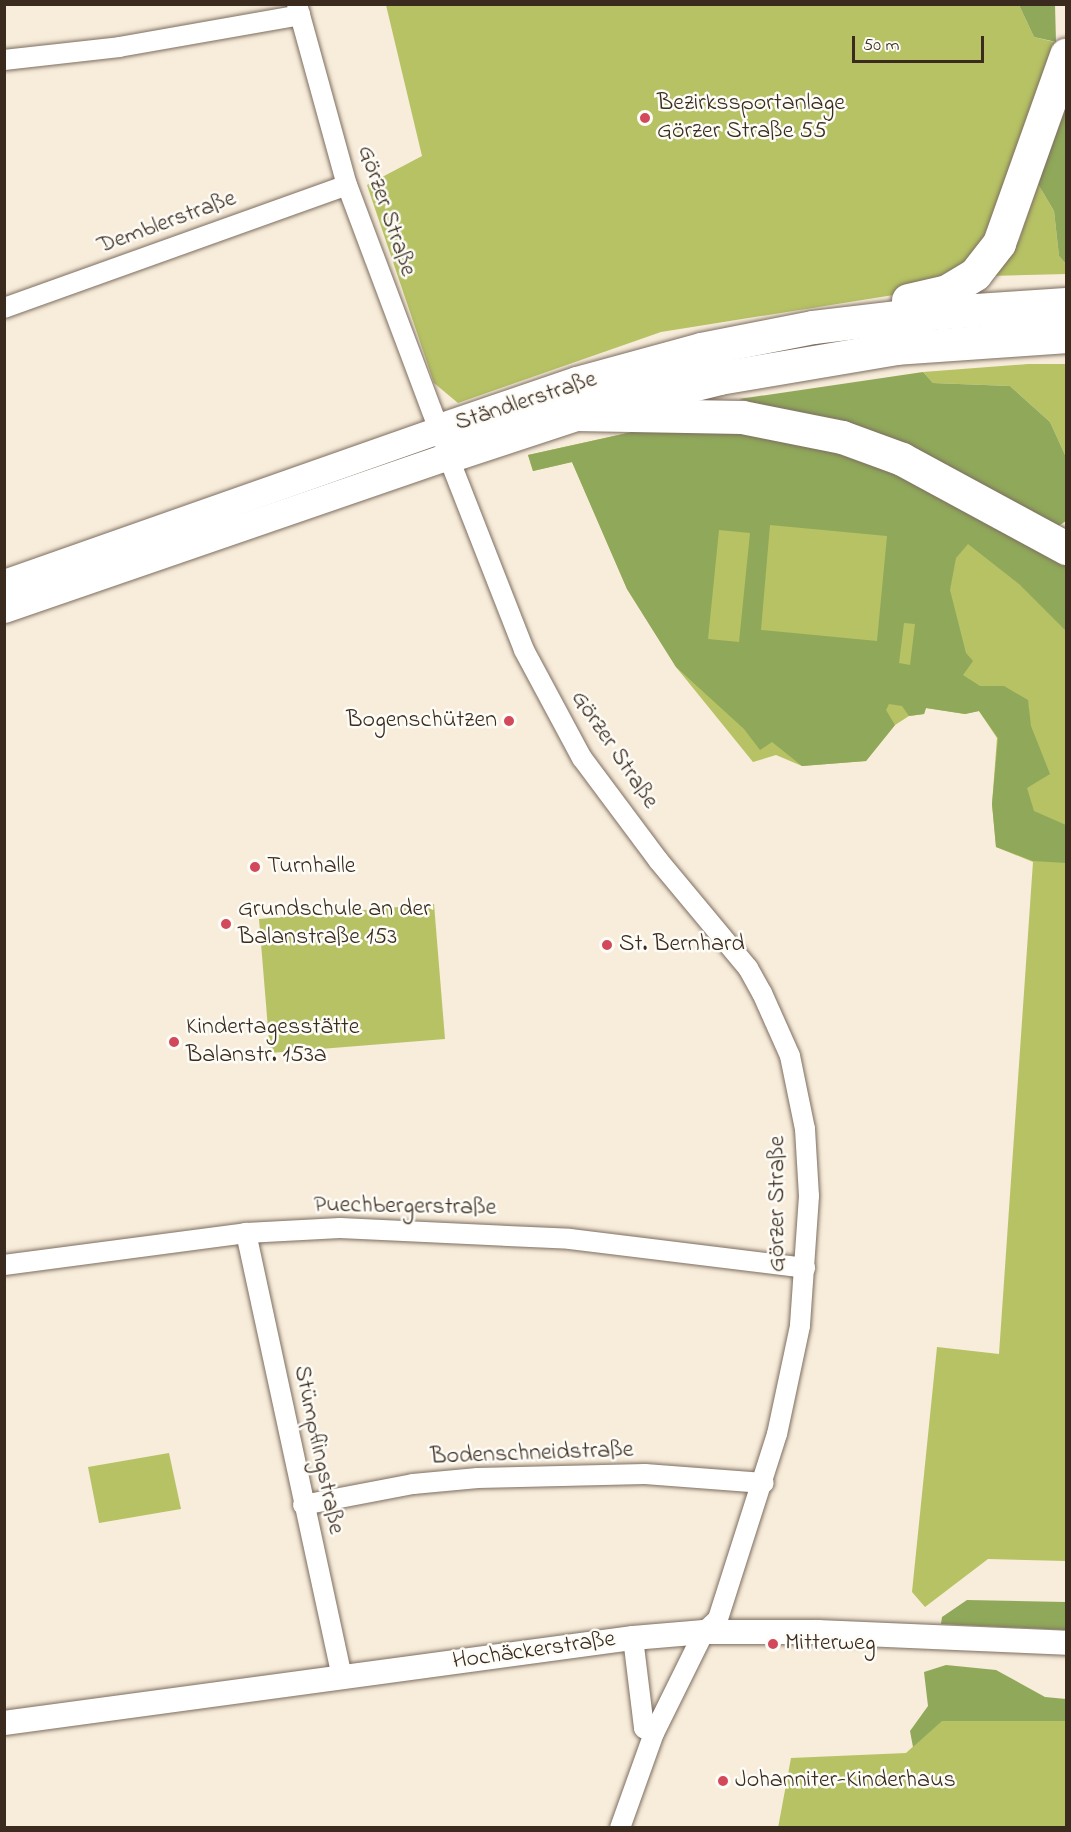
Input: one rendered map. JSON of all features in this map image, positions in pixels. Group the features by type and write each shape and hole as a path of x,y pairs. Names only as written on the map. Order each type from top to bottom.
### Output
{"highway":[{"path":"813,327 835,312 947,291 975,274 999,243 1016,201 1066,54"},
{"name":"Ständlerstraße","path":"443,443 655,360 813,327 931,313 1066,304"},
{"name":"Ständlerstraße","path":"443,443 576,414 719,378 828,358 958,342 1066,336"},
{"path":"576,414 742,417 842,437 902,459 1066,548"}],"main road":[{"name":"Ständlerstraße","path":"4,583 443,443"},
{"name":"Ständlerstraße","path":"4,609 443,443"}],"street":[{"path":"4,60 119,47 299,10"},
{"name":"Görzer Straße","path":"299,10 347,185 443,443 524,650 577,749 658,860 748,968 776,1020 789,1056 805,1129 809,1196 805,1268 795,1353 764,1483 718,1619 704,1632 654,1733 620,1827"},
{"name":"Demblerstraße","path":"4,308 347,185"},
{"name":"Puechbergerstraße","path":"4,1265 246,1233 340,1228 491,1233 616,1244 805,1268"},
{"name":"Stümpflingstraße","path":"246,1233 342,1677"},
{"name":"Bodenschneidstraße","path":"303,1505 413,1484 478,1478 645,1474 764,1483"},
{"name":"Hochäckerstraße","path":"4,1723 633,1638 704,1632 818,1632 1066,1643"},
{"path":"633,1638 644,1728 654,1733"}],"green space":[{"path":"386,5 1019,5 1034,37 1058,43 1023,153 975,258 925,290 661,332 458,403 434,383 367,185 422,156"},
{"path":"1019,5 1055,5 1056,42 1034,37"},
{"path":"1066,94 1066,264 1059,256 1054,211 1038,184"},
{"path":"1038,184 1054,211 1059,256 1066,264 1066,274 989,276 1019,240"},
{"path":"1028,364 1066,364 1066,457 1050,422 1010,386 933,383 923,372"},
{"path":"923,372 933,383 1010,386 1050,422 1066,457 1066,521 1054,529 845,425 739,399"},
{"path":"632,432 680,432 1066,576 1066,1561 988,1559 925,1607 912,1592 937,1347 999,1354 1033,862 996,847 992,804 997,738 979,711 965,714 926,708 924,714 909,716 895,725 866,761 802,766 776,755 753,762 676,667 627,589 572,462 533,471 528,455"},
{"path":"632,432 782,433 898,468 1066,560 1066,631 1019,584 968,544 956,558 950,590 966,653 973,661 963,675 980,686 1004,686 1028,700 1031,726 1050,774 1027,788 1034,811 1066,825 1066,863 1033,861 996,847 992,804 998,738 979,711 965,714 926,708 924,714 909,716 902,706 889,704 886,710 895,725 866,761 802,766 772,742 760,750 744,729 676,667 627,589 572,462 533,471 528,455","holes":["770,525 887,536 877,641 761,630","719,530 750,533 739,642 708,639","904,623 915,624 910,665 899,663"]},
{"path":"434,904 445,1039 270,1053 259,919"},
{"path":"169,1453 181,1509 99,1523 88,1467"},
{"path":"967,1600 1066,1602 1066,1630 941,1624 942,1617"},
{"path":"946,1665 996,1670 1045,1697 1066,1699 1066,1721 942,1721 913,1747 910,1731 928,1706 924,1672"},
{"path":"941,1721 1066,1721 1066,1827 778,1828 791,1758 906,1753"}],"place":[{"name":"Bezirkssportanlage Görzer Straße 55","path":"645,118"},
{"name":"Bogenschützen","path":"509,721"},
{"name":"Turnhalle","path":"255,867"},
{"name":"Grundschule an der Balanstraße 153","path":"226,924"},
{"name":"St. Bernhard","path":"607,945"},
{"name":"Kindertagesstätte Balanstr. 153a","path":"174,1042"},
{"name":"Mitterweg","path":"773,1644"},
{"name":"Johanniter-Kinderhaus","path":"723,1781"}]}
